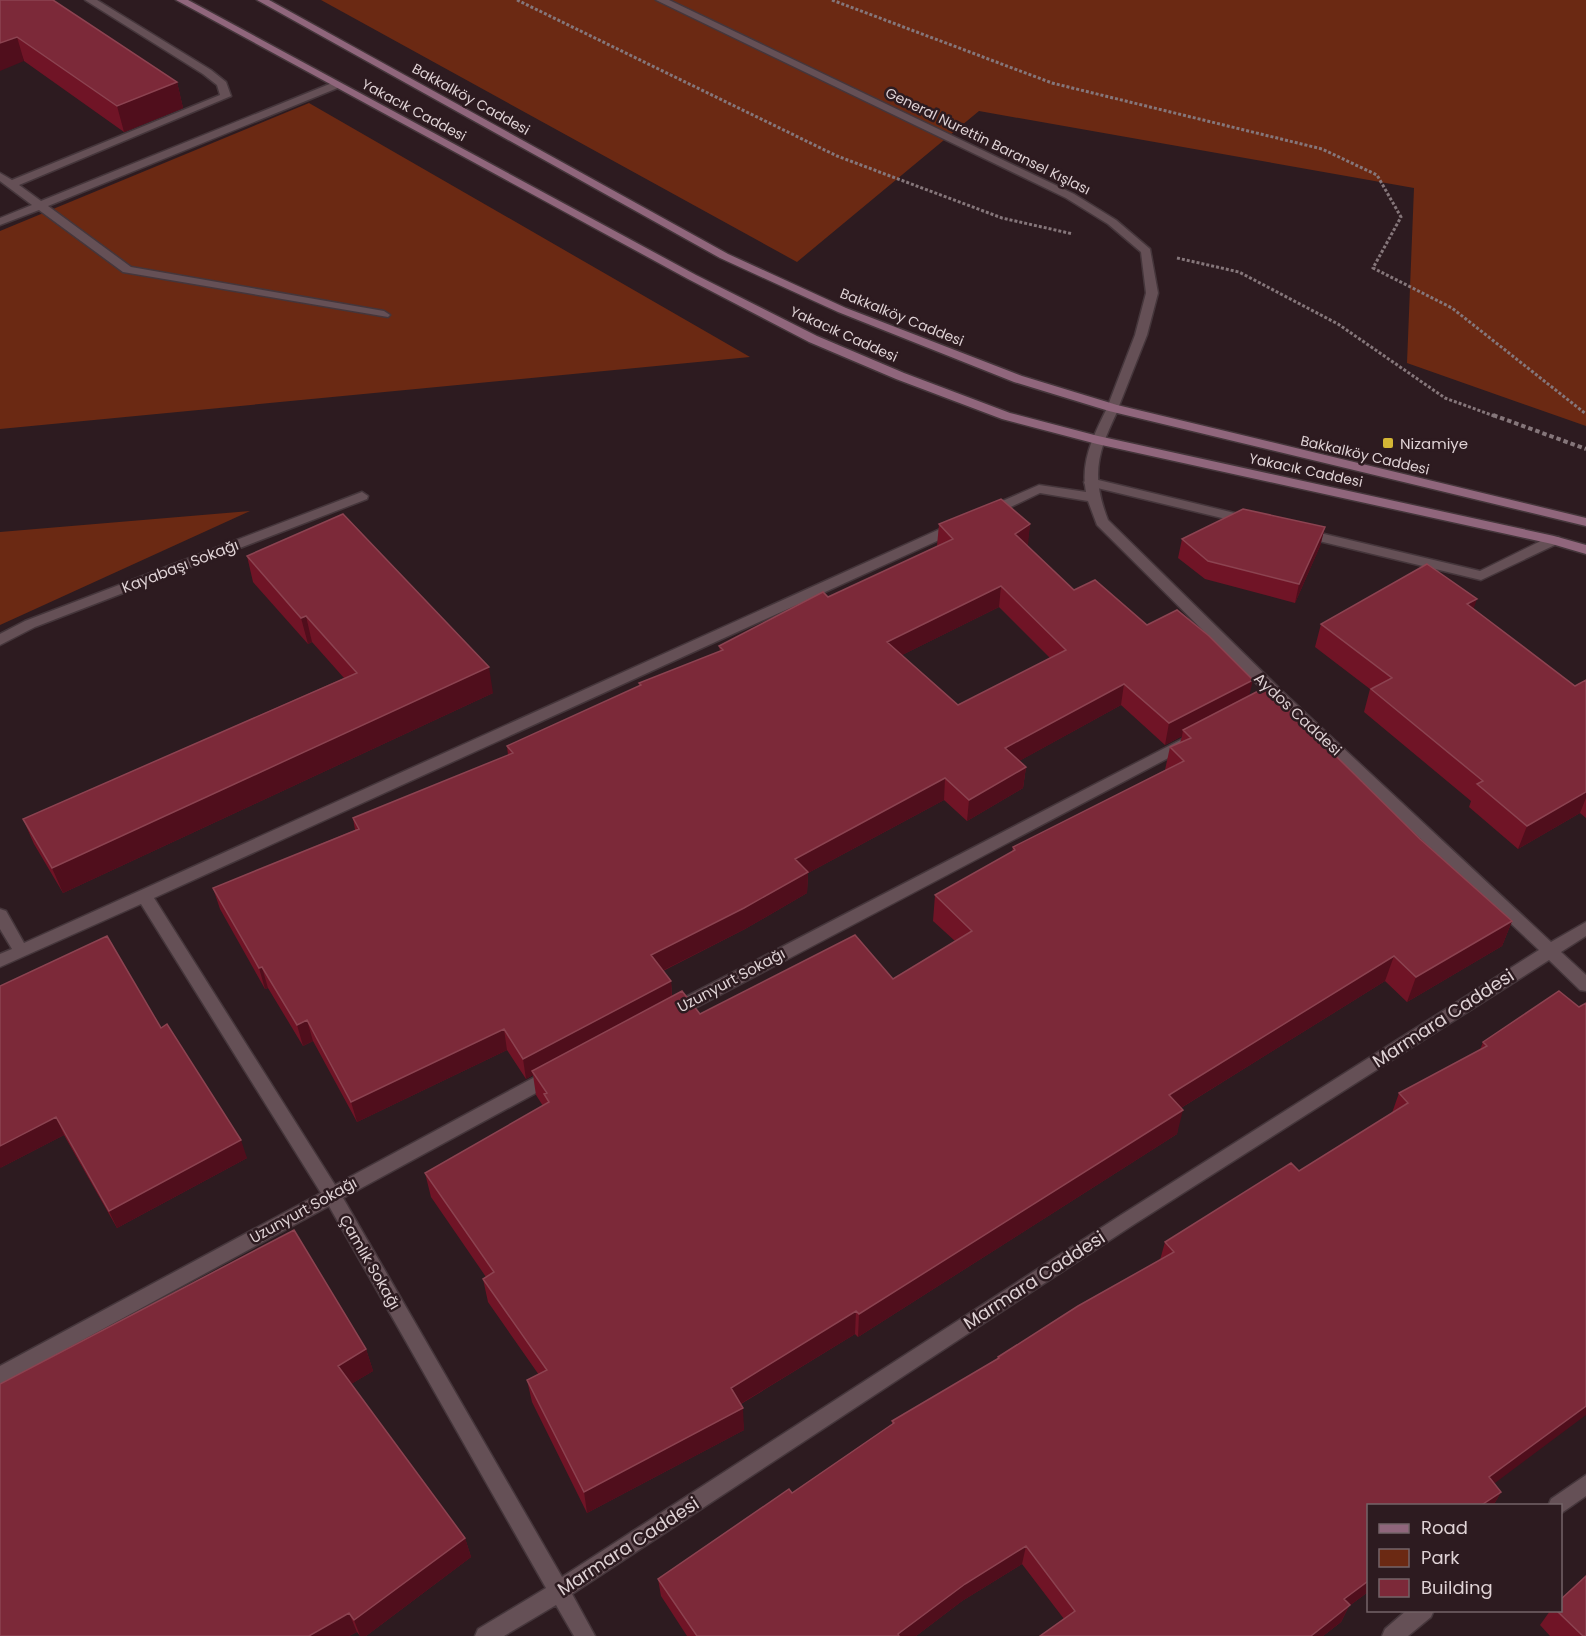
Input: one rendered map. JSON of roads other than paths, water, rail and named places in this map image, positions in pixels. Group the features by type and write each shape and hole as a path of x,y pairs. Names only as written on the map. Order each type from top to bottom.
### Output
{"main road":[{"name":"Yakacık Caddesi","path":"181,0 692,277 813,339 900,376 1006,416 1097,440 1554,540 1586,550"},
{"name":"Bakkalköy Caddesi","path":"262,0 724,256 842,310 1018,379 1113,408 1586,522"}],"street":[{"path":"12,184 226,96 222,84 207,72 90,0"},
{"name":"General Nurettin Baransel Kışlası","path":"661,0 1070,196 1112,222 1146,251 1152,293 1141,335 1113,408"},
{"path":"0,222 336,85"},
{"path":"0,176 127,270 384,315"},
{"path":"1090,490 1088,475 1097,440 1113,408"},
{"path":"0,961 1039,489 1090,490 1262,524"},
{"name":"Aydos Caddesi","path":"1090,490 1102,522 1271,697 1551,950 1586,985"},
{"name":"Kayabaşı Sokağı","path":"0,640 30,624 362,496"},
{"path":"1285,529 1481,576 1554,540"},
{"name":"Uzunyurt Sokağı","path":"664,1016 1203,734"},
{"name":"Çamlık Sokağı","path":"144,895 331,1194 585,1636"},
{"path":"0,915 21,951"},
{"name":"Marmara Caddesi","path":"485,1636 558,1592 1117,1227 1586,928"},
{"name":"Uzunyurt Sokağı","path":"0,1376 570,1066"},
{"path":"1561,1504 1586,1484"},
{"path":"1392,1636 1423,1612"}],"place":[{"name":"Nizamiye","path":"1388,443"}]}
